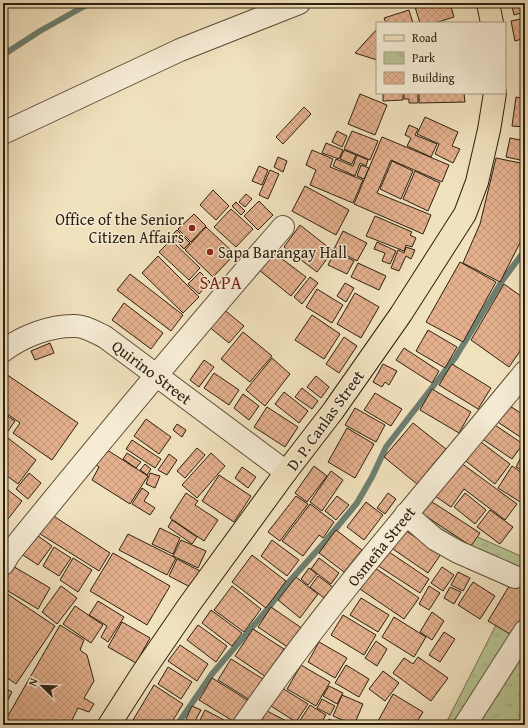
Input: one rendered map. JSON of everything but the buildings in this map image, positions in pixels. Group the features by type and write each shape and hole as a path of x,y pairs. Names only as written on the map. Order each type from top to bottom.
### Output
{"main road":[{"path":"488,3 492,22"},
{"name":"D. P. Canlas Street","path":"109,725 189,604 333,411 396,320 465,214 477,182 489,130 495,94"}],"street":[{"path":"3,133 180,50 299,3"},
{"path":"3,564 54,498 283,227"},
{"name":"Quirino Street","path":"3,351 20,340 38,332 54,328 77,326 105,337 286,472"},
{"name":"Osmeña Street","path":"244,725 278,676 374,553 525,372"},
{"path":"406,514 435,539 458,552 515,576"},
{"path":"465,725 525,631"}],"green space":[{"path":"426,514 525,558 525,725 445,725 517,584 417,527"}],"waterway":[{"path":"3,55 40,31 90,3"},
{"path":"177,725 212,674 357,503 372,477 386,447 455,358 502,281 522,254 525,245"}],"place":[{"name":"Office of the Senior Citizen Affairs","path":"192,228"},
{"name":"Sapa Barangay Hall","path":"210,252"}],"district":[{"name":"SAPA","path":"221,282"}]}
